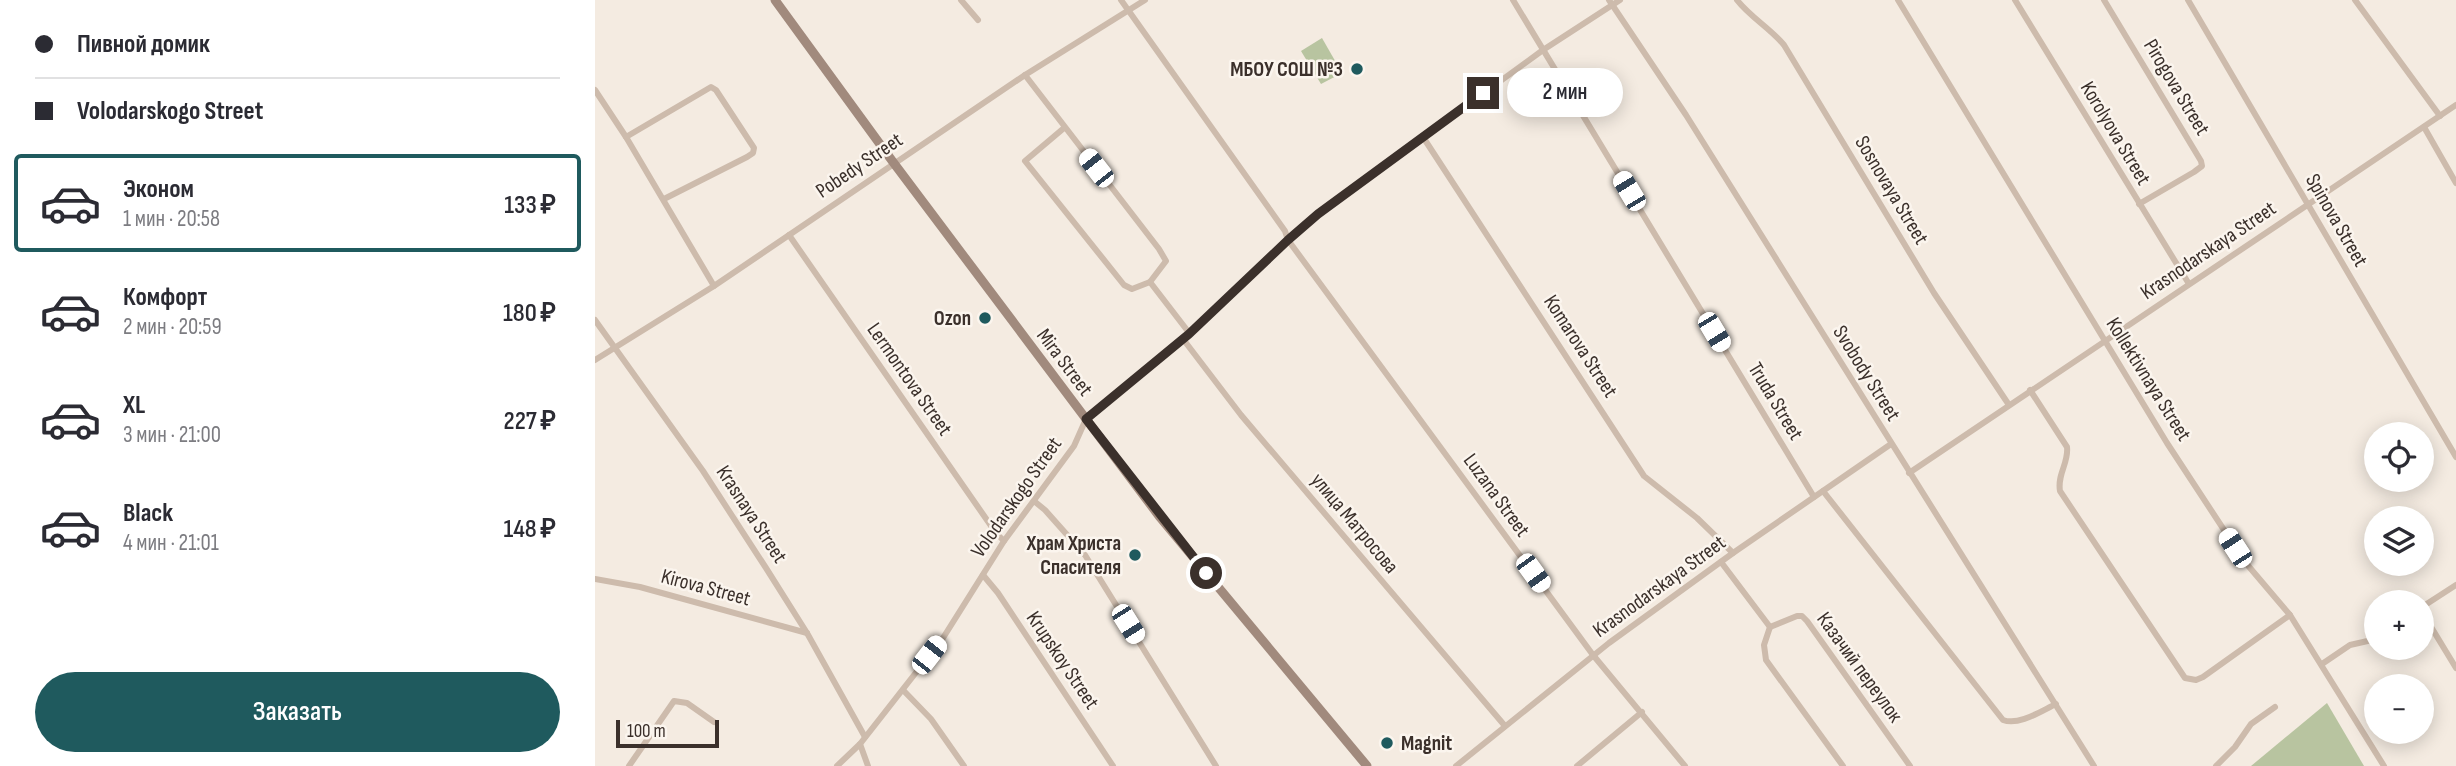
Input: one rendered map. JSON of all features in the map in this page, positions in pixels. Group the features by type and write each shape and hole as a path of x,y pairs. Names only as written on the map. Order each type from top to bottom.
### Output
{"main road":[{"name":"Mira Street","path":"775,0 1086,419 1237,611 1367,766"}],"street":[{"path":"961,0 978,20"},
{"path":"1121,0 1129,11"},
{"name":"Pobedy Street","path":"595,360 714,286 893,162 1145,0"},
{"name":"Truda Street","path":"1513,0 1814,497"},
{"name":"Volodarskogo Street","path":"837,766 860,744 943,638 1004,541 1074,446 1086,419 1189,334 1318,214 1543,50 1611,2 1620,0"},
{"name":"Sosnovaya Street","path":"1737,0 1784,45 1934,293 2009,405"},
{"name":"Kollektivnaya Street","path":"1898,0 2104,340 2235,548 2290,615 2384,766"},
{"name":"Korolyova Street","path":"2015,0 2189,284"},
{"name":"Pirogova Street","path":"2104,0 2201,161 2201,166 2194,172 2139,204"},
{"name":"Spinova Street","path":"2188,0 2456,457"},
{"path":"2355,0 2440,116"},
{"name":"Svobody Street","path":"1611,2 1686,115 2094,766"},
{"name":"Luzana Street","path":"1129,11 1285,230 1288,240 1593,655 1685,766"},
{"path":"1025,75 1159,249 1165,261 1150,282 1132,289 1124,285 1025,161 1064,128"},
{"path":"627,137 711,87 716,90 754,148 753,153 747,157 664,199"},
{"path":"595,90 627,137 714,286"},
{"name":"Krasnodarskaya Street","path":"1909,472 2456,105"},
{"path":"2424,127 2456,183"},
{"name":"Komarova Street","path":"1423,137 1644,475 1697,517 1733,553"},
{"name":"Lermontova Street","path":"789,235 1004,541"},
{"path":"1150,282 1189,334"},
{"name":"Krasnaya Street","path":"595,320 703,471 807,633 865,737"},
{"name":"улица Матросова","path":"1183,339 1241,415 1505,726"},
{"path":"2030,390 2067,447 2069,458 2058,481 2060,491 2185,678 2196,680 2203,677 2290,615"},
{"name":"Krasnodarskaya Street","path":"1456,766 1593,655 1733,553 1891,444"},
{"path":"1823,491 2003,720 2011,723 2019,721 2056,704"},
{"path":"1034,501 1084,555 1216,766"},
{"path":"1721,562 1770,627 1764,645 1766,660 1843,766"},
{"name":"Krupskoy Street","path":"983,575 1113,766"},
{"name":"Kirova Street","path":"595,579 640,587 807,633"},
{"path":"2434,601 2456,585"},
{"name":"Казачий переулок","path":"1770,627 1802,616 1910,766"},
{"path":"2434,630 2456,668"},
{"path":"2322,664 2350,645 2364,642"},
{"path":"903,690 931,719 964,766"},
{"path":"629,766 674,701 687,704 714,722"},
{"path":"2216,766 2235,747 2251,724 2275,706"},
{"path":"1577,766 1642,712"},
{"path":"860,744 867,766"}],"green space":[{"path":"1322,38 1342,73 1321,84 1301,51"},
{"path":"2327,703 2364,766 2251,766"}],"place":[{"name":"МБОУ СОШ №3","path":"1357,69"},
{"name":"Ozon","path":"985,318"},
{"name":"Храм Христа Спасителя","path":"1135,555"},
{"name":"Magnit","path":"1387,743"}],"route":[{"path":"1206,573 1086,419 1189,334 1318,214 1483,93"}]}
